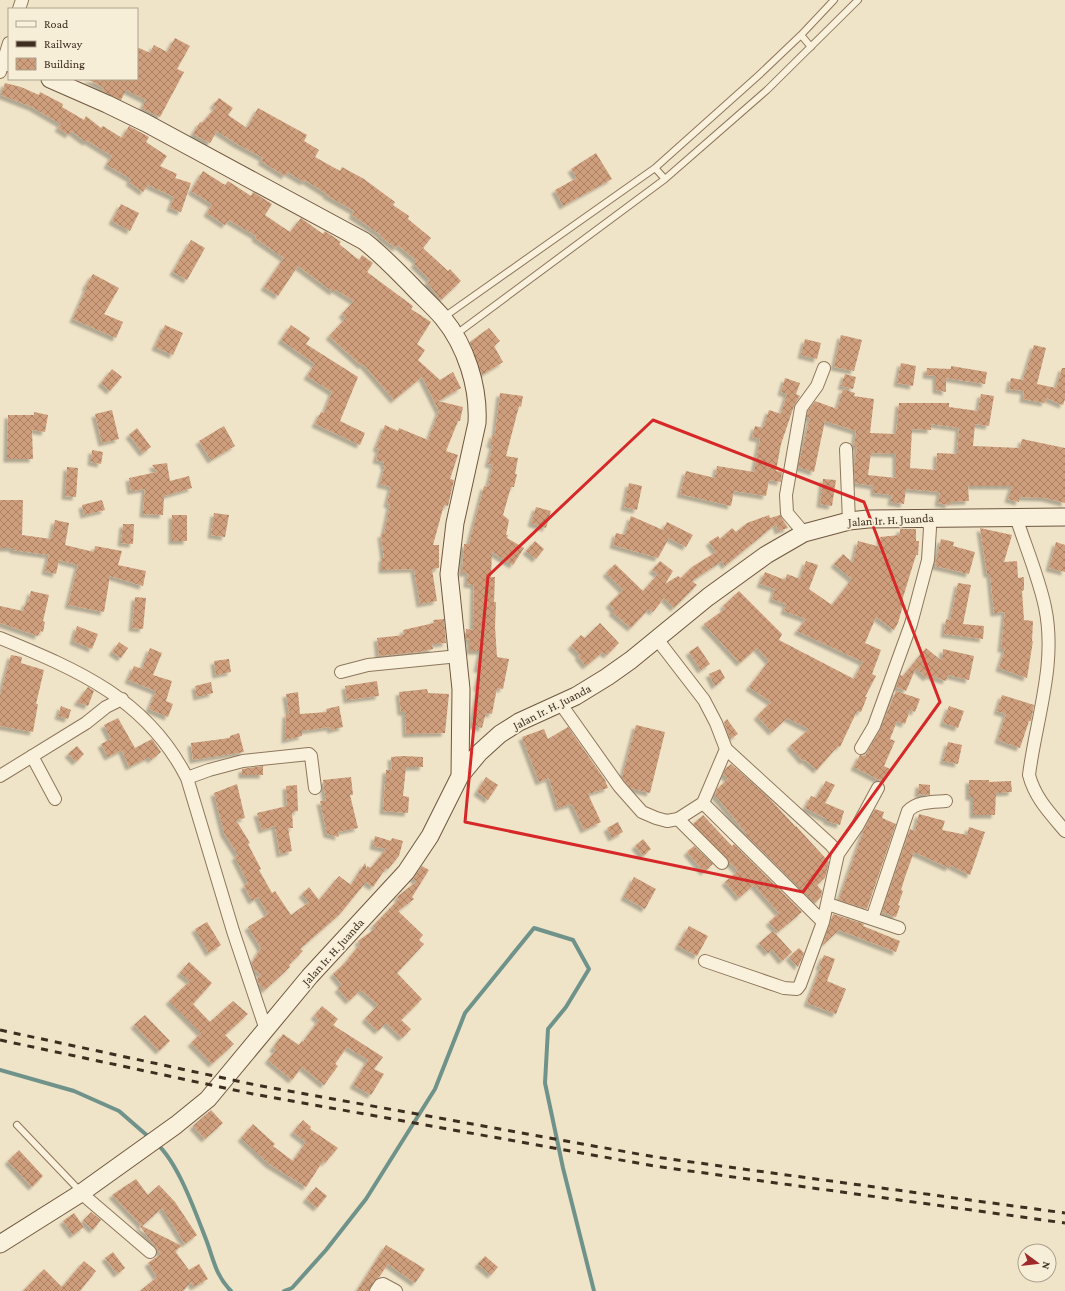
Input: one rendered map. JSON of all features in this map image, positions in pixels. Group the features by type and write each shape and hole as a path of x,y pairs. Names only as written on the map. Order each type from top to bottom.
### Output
{"street":[{"path":"3,64 8,46"},
{"path":"52,80 146,123 364,241 391,264 443,318 454,335 470,369 476,390 478,409 477,423 455,523 450,556 450,591 459,656 461,689 460,776"},
{"path":"804,533 790,519 787,513 786,496 801,408 817,386 824,368"},
{"path":"846,449 849,521"},
{"name":"Jalan Ir. H. Juanda","path":"0,1244 82,1192 176,1125 208,1099 331,952 406,872 430,836 460,776 479,753 500,734 519,722 576,696 607,677 657,639 708,596 766,555 804,533 849,521 927,517 1065,516"},
{"path":"861,748 874,726 911,624 928,560 930,528 927,517"},
{"path":"1016,517 1041,592 1048,625 1045,696 1029,775 1038,799 1065,831"},
{"path":"0,638 91,678 122,699 162,737 178,759 188,778 233,931 266,1030"},
{"path":"657,639 704,700 716,723 726,749 831,845 838,854"},
{"path":"341,672 368,665 459,656"},
{"path":"0,776 86,723 106,707 122,699"},
{"path":"560,704 619,786 642,812 667,821 678,819 703,803 726,749"},
{"path":"188,778 209,770 243,761 309,754 311,756 315,788"},
{"path":"32,756 55,799"},
{"path":"706,961 784,988 797,989 800,985 823,922 838,854 858,825 878,788"},
{"path":"872,919 908,811 912,806 946,801"},
{"path":"703,803 823,922"},
{"path":"678,819 722,863"},
{"path":"828,904 899,928"},
{"path":"82,1192 150,1252"},
{"path":"376,1291 383,1284 396,1291"}],"lane":[{"path":"443,318 655,168 802,35 834,0"},
{"path":"454,335 665,179 767,90 858,0"},
{"path":"802,35 811,47"},
{"path":"655,168 665,179"},
{"path":"17,1125 82,1192"}],"highlighted area":[{"path":"653,420 864,502 940,702 803,892 465,822 488,576"}],"building":[{"path":"175,38 190,46 177,69 184,72 160,117 142,108 146,100 126,90 121,100 102,91 104,88 89,80 138,80 138,47 150,53 154,45 167,52"},
{"path":"5,83 21,87 39,95 40,92 63,104 62,107 84,120 86,116 101,128 103,126 122,138 129,126 149,137 146,142 167,156 160,166 177,174 175,178 191,183 181,212 170,208 174,197 148,185 143,192 129,182 131,179 107,165 112,156 88,141 86,142 71,131 69,135 58,128 61,124 32,107 1,95"},
{"path":"219,98 233,108 228,115 247,128 258,108 307,135 304,141 319,150 315,157 340,171 342,167 364,179 395,202 393,205 409,216 408,219 431,238 423,248 448,271 450,269 461,281 441,300 427,282 430,280 414,264 417,261 398,245 396,248 380,236 381,235 352,215 354,211 326,195 327,194 305,180 304,182 287,172 285,176 261,161 263,158 217,131 210,143 193,134 200,122 202,123 216,107 213,105"},
{"path":"596,153 612,179 563,206 555,190 577,178 571,169"},
{"path":"203,171 225,185 228,181 251,196 253,192 272,204 265,215 290,232 301,218 323,234 325,231 341,242 339,244 359,260 362,255 373,263 367,272 413,306 411,309 431,322 417,344 425,350 418,360 440,380 453,372 461,388 438,401 463,407 460,421 458,421 446,451 458,455 450,479 454,480 448,506 444,505 433,545 439,545 439,568 432,569 437,601 420,604 414,569 382,570 382,558 384,558 381,534 384,534 390,505 387,504 391,487 380,484 385,466 383,465 384,462 376,460 379,449 376,448 385,425 398,431 399,428 428,440 439,411 422,377 394,400 363,364 362,366 329,336 346,318 342,314 354,301 335,289 333,292 298,266 278,296 264,287 284,258 255,238 256,236 229,220 225,225 207,213 212,204 191,191"},
{"path":"121,204 139,213 130,231 112,221"},
{"path":"191,240 205,248 187,280 173,272"},
{"path":"93,274 119,288 104,314 123,322 116,338 73,319 87,287 85,287"},
{"path":"165,325 183,333 173,355 155,347"},
{"path":"291,325 310,338 306,344 358,377 340,421 365,433 360,445 315,424 321,412 324,413 332,392 307,376 315,364 281,340"},
{"path":"489,328 500,341 494,346 503,362 482,375 470,342"},
{"path":"841,335 862,340 854,371 834,367"},
{"path":"805,339 821,343 817,359 801,355"},
{"path":"1034,345 1046,348 1037,384 1056,388 1062,368 1065,368 1065,399 1063,405 1046,398 1045,403 1023,399 1024,391 1009,389 1011,378 1023,380"},
{"path":"901,363 916,366 913,386 897,383"},
{"path":"951,366 987,372 985,384 946,378 946,392 936,390 936,376 926,375 927,368 951,369"},
{"path":"112,369 122,377 110,391 101,383"},
{"path":"845,374 856,377 853,389 841,386"},
{"path":"785,378 800,383 796,394 800,396 794,406 781,444 776,471 782,472 781,482 769,480 766,496 734,491 731,506 680,494 686,471 715,478 717,466 754,472 760,439 752,437 755,426 763,428 769,410 781,414 787,394 781,392"},
{"path":"843,389 855,393 854,396 874,399 870,433 896,434 899,403 949,403 949,407 978,411 981,394 994,396 989,426 975,424 973,446 1020,448 1022,439 1065,448 1065,503 1045,498 1020,497 1019,502 1008,499 1012,486 968,486 969,501 949,502 949,505 938,503 940,492 906,489 904,504 891,502 892,495 874,493 874,486 855,483 854,468 857,447 854,447 856,431 825,421 814,472 798,467 810,418 807,417 808,411 815,401 837,409","holes":["931,424 959,428 957,454 937,453 936,470 910,468 912,429 931,430","871,453 896,454 896,478 868,475"]},
{"path":"500,393 523,396 506,456 518,458 515,474 517,474 514,487 511,487 503,515 509,520 506,535 508,535 507,538 524,548 513,565 492,552 491,577 495,577 494,602 496,602 495,627 497,657 509,659 503,689 497,688 492,714 486,713 482,728 472,725 479,688 477,687 481,669 477,669 481,651 470,651 470,640 466,639 466,629 473,630 474,585 467,584 468,573 462,573 464,544 469,544 484,486 488,487 493,465 488,464 493,445 490,444 493,434 495,435"},
{"path":"112,410 119,439 102,443 95,414"},
{"path":"34,412 48,415 45,432 32,430 33,459 7,459 8,415 34,415"},
{"path":"224,426 235,446 211,460 199,441"},
{"path":"137,428 151,447 143,453 129,435"},
{"path":"92,450 103,452 101,464 91,462"},
{"path":"167,463 170,481 189,476 192,488 164,496 163,515 143,514 145,489 131,491 129,478 157,472 152,465"},
{"path":"67,467 78,468 76,497 65,496"},
{"path":"823,479 836,480 832,506 820,504"},
{"path":"629,483 642,486 637,510 624,507"},
{"path":"0,500 23,500 22,535 51,539 55,520 69,523 65,545 94,552 95,546 122,551 118,565 146,571 143,586 110,576 104,612 68,605 78,565 59,560 56,574 45,571 49,555 13,550 13,548 0,548"},
{"path":"102,500 105,510 84,515 82,505"},
{"path":"536,507 551,511 546,528 531,523"},
{"path":"214,513 229,515 225,537 211,535"},
{"path":"172,515 187,515 187,541 172,541"},
{"path":"769,515 770,518 780,515 788,528 778,531 776,524 725,566 722,561 692,581 697,585 674,608 664,598 653,612 649,609 631,628 612,612 614,610 609,604 623,590 606,573 615,564 643,591 658,574 652,570 660,561 673,571 665,584 678,576 681,578 692,567 716,552 709,542 718,536 720,539 732,528 736,532 747,523"},
{"path":"631,516 663,530 667,522 693,535 686,547 669,538 658,558 613,545 616,533 625,535"},
{"path":"123,524 134,524 133,544 121,543"},
{"path":"980,528 1012,535 1004,562 1017,561 1018,578 1024,577 1024,590 1022,591 1024,620 1033,621 1033,641 1027,678 999,668 1005,649 1001,649 1005,612 994,613 990,574 987,574"},
{"path":"900,529 916,529 916,541 919,541 918,555 916,555 901,604 903,605 898,623 894,630 876,617 865,643 881,650 872,674 876,676 865,697 867,697 861,712 857,711 840,747 838,746 817,770 805,760 803,761 790,746 809,729 787,718 772,732 757,716 771,702 749,687 769,661 757,648 740,663 704,624 725,609 723,606 739,591 782,634 779,640 854,679 863,662 797,631 806,619 784,611 786,604 772,599 775,589 760,584 765,572 785,580 787,574 800,579 806,561 818,565 809,589 832,605 852,579 834,564 843,554 853,563 858,541 881,547 880,537 900,535"},
{"path":"941,539 954,542 953,546 975,552 969,574 935,566"},
{"path":"535,541 544,549 536,559 526,551"},
{"path":"1056,542 1065,545 1065,572 1049,568"},
{"path":"958,583 971,585 963,624 984,626 983,639 944,634 946,619 950,621"},
{"path":"31,591 49,595 43,621 45,622 43,632 40,631 38,636 0,623 0,606 23,611 26,602 28,603"},
{"path":"135,597 146,598 143,629 132,628"},
{"path":"444,619 446,643 432,644 433,649 418,652 379,656 377,638 404,635 403,630 434,623 433,620"},
{"path":"600,623 619,643 607,655 603,652 586,666 578,656 580,655 571,646 581,635 585,638"},
{"path":"77,626 98,634 92,649 73,641"},
{"path":"119,642 128,648 121,658 112,652"},
{"path":"698,646 710,664 701,670 689,652"},
{"path":"150,648 162,653 153,675 172,681 166,701 173,704 168,717 149,709 156,691 128,680 134,666 142,669"},
{"path":"926,648 942,661 943,649 974,656 969,680 948,675 946,681 929,675 927,678 916,668 906,691 896,687 900,675 903,676"},
{"path":"11,655 22,657 21,663 44,670 36,704 38,704 33,732 0,726 0,696"},
{"path":"229,659 231,672 216,675 214,661"},
{"path":"720,669 725,678 715,686 709,674"},
{"path":"377,681 379,696 347,700 345,686"},
{"path":"211,682 213,693 197,697 195,686"},
{"path":"88,687 94,691 88,706 77,702"},
{"path":"427,689 428,693 449,694 445,733 406,734 405,712 401,712 399,692"},
{"path":"896,691 920,699 915,712 910,710 905,724 897,721 890,739 895,741 884,766 890,769 883,782 854,767 860,755 865,756 880,730"},
{"path":"298,692 300,714 327,712 326,709 339,706 343,727 331,730 330,727 302,731 302,736 285,740 286,714 289,714 286,694"},
{"path":"1002,695 1034,705 1031,721 1029,721 1020,748 998,740 1006,714 997,711"},
{"path":"61,706 71,710 68,719 58,716"},
{"path":"949,706 964,711 958,728 943,723"},
{"path":"118,718 135,748 152,739 161,752 151,760 149,757 129,767 122,750 108,757 101,744 111,739 104,725"},
{"path":"727,719 738,734 730,739 724,722"},
{"path":"636,725 665,732 650,793 630,788 622,778"},
{"path":"568,727 605,780 608,788 588,794 601,822 584,830 572,804 558,808 549,778 539,782 522,737 544,729 548,739"},
{"path":"239,733 244,752 193,760 191,743 230,738 230,736"},
{"path":"948,742 962,745 958,764 943,761"},
{"path":"77,746 84,754 76,762 68,754"},
{"path":"391,757 423,757 423,767 406,767 403,796 409,797 408,813 383,811 386,770 392,770"},
{"path":"731,764 767,796 829,862 825,878 817,885 822,891 821,897 815,903 745,834 746,833 715,795 717,789 728,779 723,774 726,768"},
{"path":"263,766 263,775 242,775 242,769"},
{"path":"351,777 353,795 350,795 358,828 338,832 339,837 327,834 320,801 326,801 323,780"},
{"path":"486,777 498,785 488,800 477,792"},
{"path":"969,780 989,780 989,782 1011,781 1012,792 996,793 995,815 973,815 973,797 969,797"},
{"path":"826,781 835,785 825,803 844,811 840,825 827,821 827,819 805,808 811,796 816,798"},
{"path":"237,784 245,818 236,820 250,843 248,844 261,869 259,870 272,893 275,891 291,915 309,902 302,894 309,887 319,900 339,876 351,885 365,863 367,869 367,866 371,868 386,849 373,846 375,836 391,841 392,838 403,841 399,856 388,869 386,868 373,887 366,882 340,914 300,949 303,951 289,965 290,967 265,990 259,984 257,979 261,974 254,970 252,963 261,948 248,927 268,914 258,897 252,901 244,886 248,883 235,857 238,855 224,833 214,793"},
{"path":"919,784 930,785 930,795 918,794"},
{"path":"297,785 298,811 292,812 293,828 288,828 292,851 280,854 275,826 262,830 257,813 287,806 286,786"},
{"path":"875,809 884,812 882,818 896,824 867,909 839,900 865,827"},
{"path":"919,814 945,821 942,830 967,835 969,827 985,832 970,875 950,865 949,868 914,852 901,890 903,891 896,917 882,912 910,829 915,831"},
{"path":"703,815 732,846 734,844 802,912 778,932 769,922 779,913 754,885 739,898 725,882 738,871 693,824"},
{"path":"618,822 623,832 612,838 607,828"},
{"path":"643,839 651,849 643,856 635,846"},
{"path":"694,846 713,864 704,872 687,852"},
{"path":"422,866 429,870 412,897 414,899 398,911 423,935 419,940 424,944 397,973 422,999 401,1020 411,1029 402,1038 386,1023 378,1031 365,1019 378,1005 361,990 349,1001 338,989 342,985 333,974 345,963 360,944 358,941 376,928 373,926 399,899 397,897 417,881 413,879"},
{"path":"634,877 656,889 645,909 624,897"},
{"path":"833,914 864,924 863,926 900,941 896,952 839,930 823,945"},
{"path":"207,922 221,945 209,953 195,929"},
{"path":"689,926 708,936 697,956 678,946"},
{"path":"773,931 792,952 782,961 772,949 768,953 759,943"},
{"path":"799,948 804,953 798,967 789,957"},
{"path":"824,955 835,959 827,981 846,989 836,1014 807,1003"},
{"path":"189,962 212,983 193,1004 210,1022 233,1001 248,1014 225,1035 234,1044 212,1064 191,1043 201,1033 169,1001 190,981 180,973"},
{"path":"322,1006 338,1019 333,1025 383,1057 374,1069 384,1074 371,1095 353,1085 368,1060 347,1047 335,1064 338,1066 324,1085 302,1067 292,1080 268,1060 276,1050 273,1048 283,1034 299,1045 302,1041 303,1042 319,1020 314,1016"},
{"path":"145,1015 170,1041 159,1051 134,1025"},
{"path":"211,1110 223,1123 205,1139 193,1126"},
{"path":"303,1120 311,1127 310,1129 338,1148 325,1163 323,1161 306,1187 269,1164 241,1138 253,1124 275,1144 273,1146 293,1161 306,1142 293,1132"},
{"path":"19,1150 43,1176 32,1187 8,1161"},
{"path":"136,1179 148,1195 159,1185 175,1202 197,1235 185,1244 162,1208 142,1226 112,1195"},
{"path":"316,1187 327,1196 317,1208 306,1199"},
{"path":"91,1212 101,1220 93,1230 83,1221"},
{"path":"74,1213 84,1227 73,1235 63,1221"},
{"path":"139,1225 182,1246 175,1251 189,1270 199,1264 208,1279 194,1287 191,1282 183,1291 140,1291 157,1277 148,1263 161,1254"},
{"path":"386,1245 425,1269 415,1283 388,1264 379,1277 374,1281 369,1291 357,1291"},
{"path":"113,1252 125,1268 117,1274 105,1258"},
{"path":"485,1256 498,1267 491,1275 478,1264"},
{"path":"84,1261 96,1271 80,1291 23,1291 44,1269 62,1287"}],"waterway":[{"path":"284,1291 292,1288 326,1250 366,1199 435,1089 465,1013 534,928 573,940 589,969 566,1007 548,1029 545,1083 563,1168 594,1291"},
{"path":"0,1070 74,1091 119,1111 150,1138"},
{"path":"157,1144 173,1164 180,1176 198,1218 216,1268 222,1280 231,1291"}],"railway":[{"path":"0,1030 256,1085 655,1157 1065,1213"},
{"path":"0,1040 253,1094 654,1166 1065,1223"}]}
